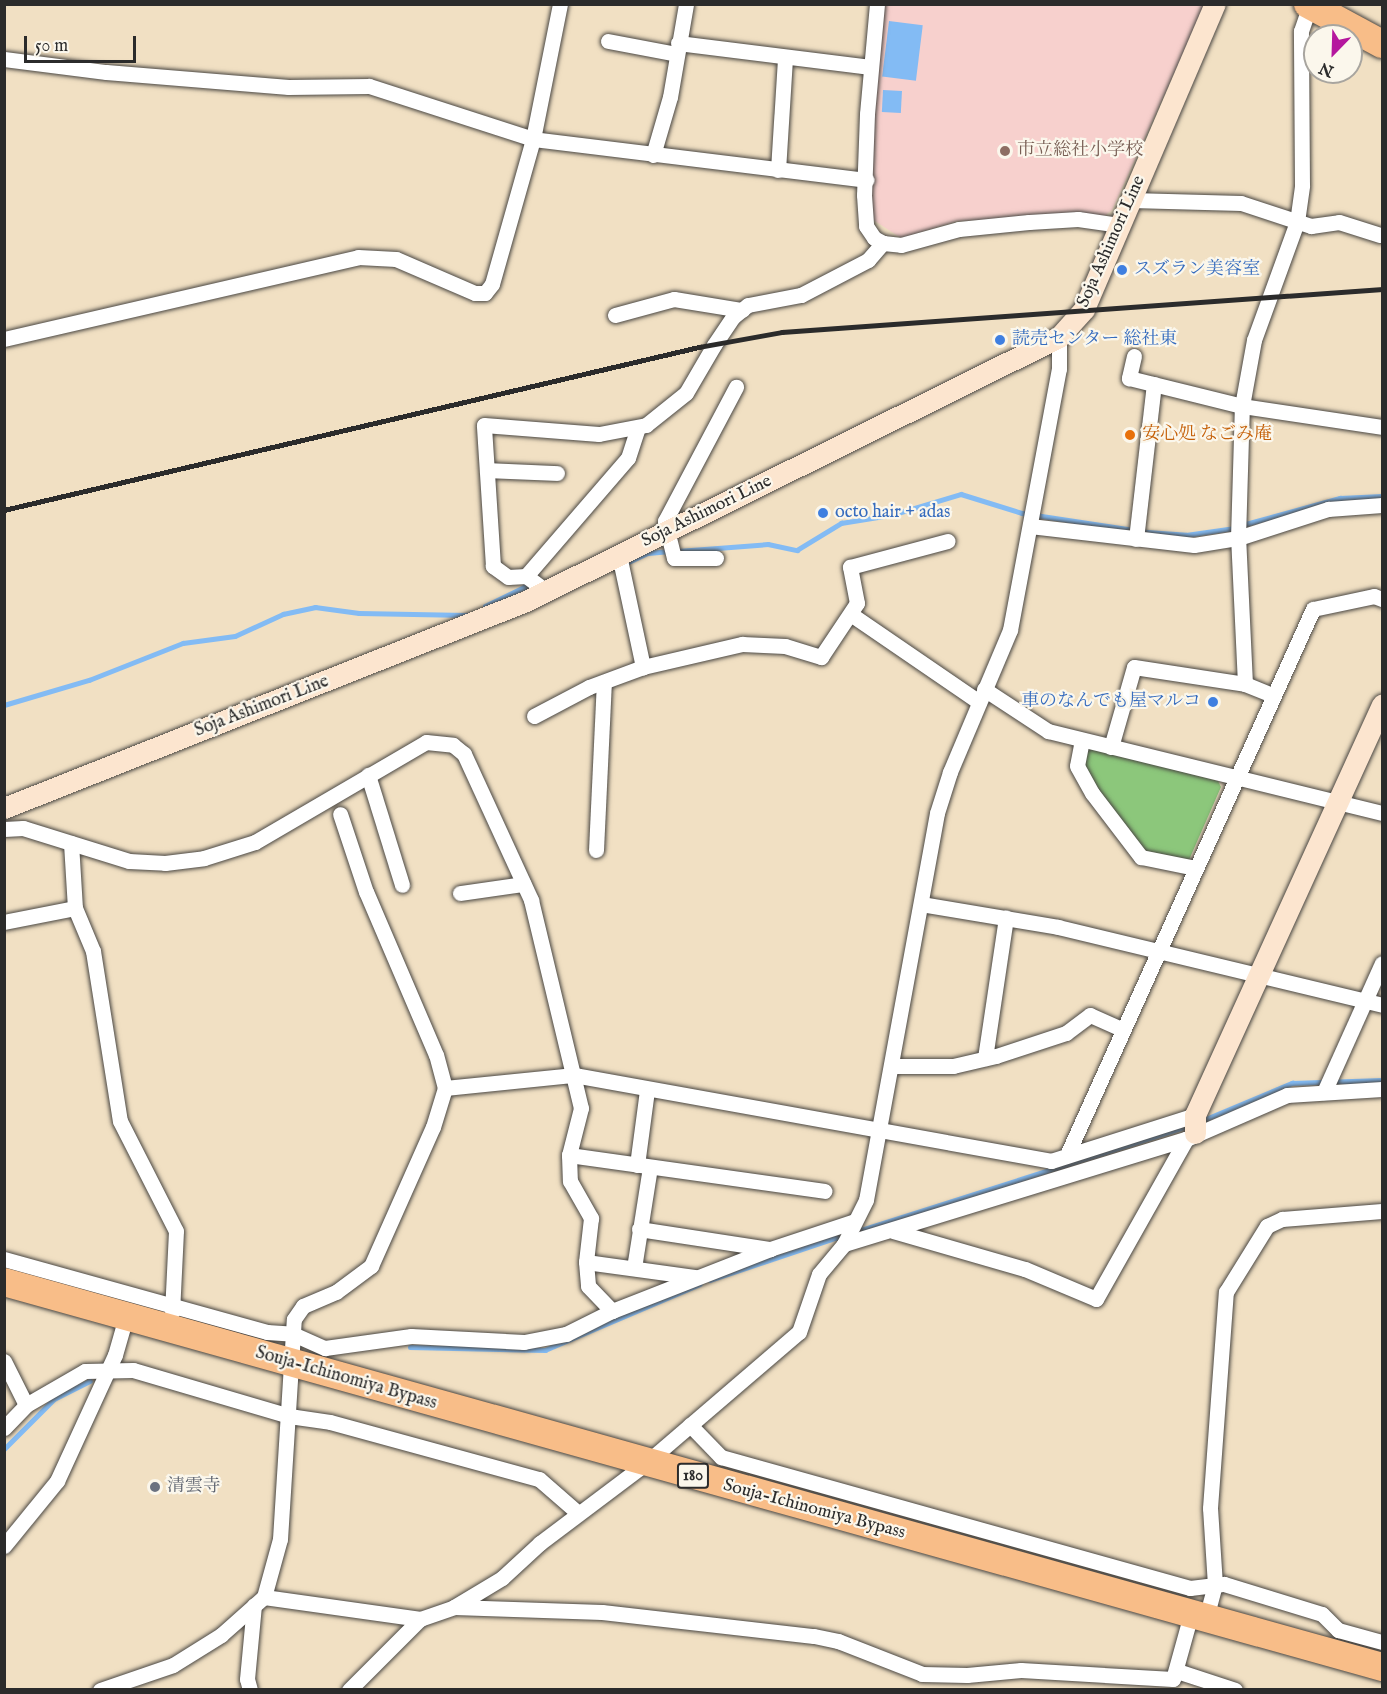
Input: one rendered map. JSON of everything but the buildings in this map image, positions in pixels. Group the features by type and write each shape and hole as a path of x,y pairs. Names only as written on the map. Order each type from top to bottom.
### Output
{"highway":[{"path":"1309,5 1383,44"},
{"name":"Souja-Ichinomiya Bypass","path":"4,1282 126,1317 171,1317 291,1364 1383,1667"}],"main road":[{"name":"Soja Ashimori Line","path":"4,808 546,591 1059,337 1084,309 1215,4"},
{"path":"1193,1127 1383,705"}],"street":[{"path":"4,339 358,257 396,259 475,293 485,293 492,284 533,139 560,4"},
{"path":"653,155 670,97 686,4"},
{"path":"877,4 871,67 866,226 883,243 901,245 959,228 1029,222 1078,219 1119,225"},
{"path":"1245,684 1238,538 1242,406 1254,340 1297,222 1302,185 1301,31 1309,5"},
{"path":"608,40 871,67"},
{"path":"778,170 785,58"},
{"path":"4,59 106,72 288,87 369,86 533,139 866,180"},
{"path":"1131,200 1241,203 1263,208 1311,226 1339,222 1380,235"},
{"path":"546,591 526,576 508,577 494,566 484,425 599,434 639,428 666,412 686,393 714,345 748,305 801,295 868,260 883,243"},
{"path":"615,315 674,299 742,310"},
{"path":"349,1689 420,1619 454,1607 502,1578 578,1514 646,1463 799,1332 819,1274 849,1233 866,1200 937,813 981,695 1010,630 1059,369 1059,337"},
{"path":"1134,356 1129,378 1242,406 1383,427"},
{"path":"1136,539 1154,384"},
{"path":"716,558 674,558 665,521 736,387"},
{"path":"526,576 628,458 639,428"},
{"path":"487,470 557,473"},
{"path":"1030,526 1194,546 1238,538 1328,509 1383,505"},
{"path":"534,716 604,682 643,667 742,644 784,646 821,657 852,615 857,603 850,567 948,541"},
{"path":"619,555 643,667"},
{"path":"1067,1155 1156,951 1313,609 1374,596 1383,599"},
{"path":"852,615 981,695 1048,731 1235,779 1383,813"},
{"path":"1111,747 1134,667 1245,684 1272,694"},
{"path":"596,850 604,682"},
{"path":"1082,740 1077,766 1092,793 1141,857 1195,868"},
{"path":"4,829 24,828 129,861 165,863 232,852 426,742 453,745 464,754 523,884 581,1108 569,1155 570,1181 591,1218 586,1262 588,1286 612,1311"},
{"path":"368,775 402,885"},
{"path":"250,1689 247,1679 259,1601 280,1539 294,1319 303,1306 336,1292 371,1266 433,1127 445,1088 436,1055 366,892 340,814"},
{"path":"71,843 75,908 93,951 120,1121 176,1232 171,1317"},
{"path":"460,893 523,884"},
{"path":"921,904 1006,918 1383,1005"},
{"path":"4,922 75,908"},
{"path":"985,1058 1006,918"},
{"path":"1327,1085 1383,963"},
{"path":"891,1066 953,1066 985,1058 1066,1033 1090,1015 1122,1029"},
{"path":"445,1088 574,1075 647,1090 1051,1161 1067,1155 1193,1127"},
{"path":"4,1259 171,1317 292,1334 325,1348 411,1336 524,1342 566,1334 612,1311 770,1249 849,1233 892,1230 1287,1095 1327,1085 1383,1089"},
{"path":"634,1268 639,1229 647,1090"},
{"path":"892,1230 1024,1269 1096,1299 1193,1127"},
{"path":"569,1155 824,1191"},
{"path":"454,1607 602,1612 814,1636 838,1641 922,1674 967,1675 1021,1670 1173,1679 1199,1616 1215,1586 1210,1508 1226,1292 1267,1226 1282,1220 1383,1211"},
{"path":"639,1229 770,1249"},
{"path":"586,1262 698,1277"},
{"path":"4,1546 57,1481 108,1370 126,1317"},
{"path":"4,1361 26,1405"},
{"path":"4,1428 26,1405 85,1371 133,1370 289,1416 330,1422 539,1479 578,1514"},
{"path":"690,1425 721,1457 1190,1588 1224,1584 1322,1614 1338,1630 1383,1642"},
{"path":"100,1689 173,1665 220,1635 259,1601 420,1619"},
{"path":"1177,1671 1235,1689"}],"shaded area":[{"name":"市立総社小学校","path":"882,5 1205,5 1112,210 1104,216 957,221 901,238 872,219 869,191 875,112 871,107"}],"green space":[{"path":"1089,747 1218,781 1221,787 1189,860 1142,850 1082,767 1083,751"}],"water":[{"path":"889,21 923,25 916,81 882,77"},
{"path":"883,90 902,91 901,113 882,112"}],"waterway":[{"path":"678,551 768,544 797,550 841,523 891,515 961,494 1022,513 1147,532 1186,535 1234,528"},
{"path":"1242,525 1340,498 1382,496"},
{"path":"624,564 648,553 670,551"},
{"path":"485,606 524,587 528,590"},
{"path":"4,705 89,680 183,643 235,636 283,614 315,607 359,613 467,615"},
{"path":"1201,1121 1292,1083 1382,1080"},
{"path":"855,1232 1190,1125"},
{"path":"710,1280 844,1235"},
{"path":"410,1347 545,1350 700,1284"},
{"path":"4,1449 54,1399 90,1381"}],"railway":[{"path":"4,510 699,347 782,332 1382,289"}],"place":[{"name":"市立総社小学校","path":"1005,151"},
{"name":"スズラン美容室","path":"1122,270"},
{"name":"読売センター 総社東","path":"1000,340"},
{"name":"安心処 なごみ庵","path":"1130,435"},
{"name":"octo hair + adas","path":"823,513"},
{"name":"車のなんでも屋マルコ","path":"1213,702"},
{"name":"清雲寺","path":"155,1487"}]}
